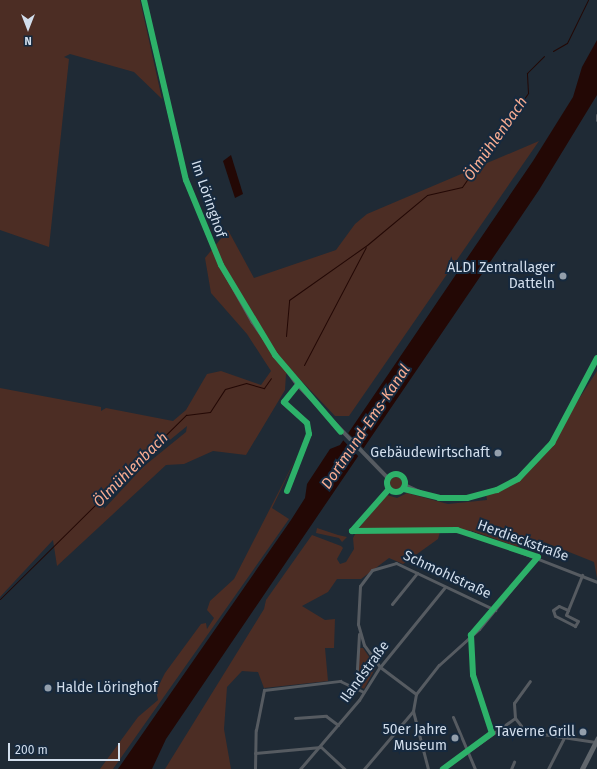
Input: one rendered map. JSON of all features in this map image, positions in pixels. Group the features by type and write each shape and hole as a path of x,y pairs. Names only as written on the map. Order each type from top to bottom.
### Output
{"main road":[{"path":"582,769 596,741"}],"street":[{"name":"Im Löringhof","path":"144,0 186,180 203,224 242,305 298,385 365,456 388,478"},
{"path":"597,115 597,120"},
{"path":"388,489 394,492 404,487 430,496 477,496 518,479 552,443 597,358"},
{"path":"287,491 309,434 307,423 284,402 298,385"},
{"path":"352,531 388,489 388,478 399,474 404,487"},
{"name":"Herdieckstraße","path":"440,530 469,532 538,557 597,582"},
{"path":"428,769 413,711 416,694 459,644 471,635 495,610 538,557"},
{"name":"Schmohlstraße","path":"359,632 362,582 372,570 389,562 417,573 495,610"},
{"path":"392,604 417,573"},
{"path":"568,610 556,607 553,613 574,626 578,621 566,615 568,610 582,575"},
{"name":"Ilandstraße","path":"300,769 321,747 364,692 380,667 445,587"},
{"path":"359,632 371,657 380,667 416,694"},
{"path":"356,686 359,632"},
{"path":"471,635 473,675 492,733"},
{"path":"530,681 514,702 515,718 522,727 536,733 563,739 596,741"},
{"path":"255,769 255,753 264,690 340,682 356,686 364,692"},
{"path":"364,769 413,711"},
{"path":"295,718 326,716 338,725"},
{"path":"452,717 466,754 474,769"},
{"path":"442,769 466,754 492,733 515,718"},
{"path":"548,769 563,739"},
{"path":"255,753 321,747 346,769"},
{"path":"511,769 514,762"}],"shaded area":[{"path":"0,0 140,0 162,99 134,72 70,54 64,57 69,59 49,247 0,230"},
{"path":"539,141 349,416 335,416 293,372 286,374 285,390 246,455 213,451 184,464 166,465 57,566 53,540 0,597 0,388 101,407 101,411 106,408 173,421 186,410 207,374 221,371 261,385 271,371 247,334 211,293 205,258 228,230 254,278 336,250 355,224 367,214","holes":["187,426 186,432 143,467 104,509 103,495"]},
{"path":"597,371 597,578 594,562 544,542 543,546 525,539 518,547 472,531 441,528 438,539 403,564 389,558 361,579 337,579 328,592 302,606 325,620 335,619 334,648 325,648 328,681 264,688 258,672 242,671 227,687 224,729 231,769 165,769 264,609 266,600 312,535 343,548 337,559 340,564 346,562 354,549 353,538 358,529 387,495 397,498 407,493 448,504 487,500 486,494 518,479 540,459"},
{"path":"298,454 272,508 289,519 113,769 100,769 138,717 158,700 156,691 165,673 201,624 206,623 207,629 214,618 207,610 210,601 234,579"},
{"path":"396,477 400,479 402,483 400,487 396,489 392,487 390,483 392,479"},
{"path":"317,528 347,537 342,542 339,538 316,533"},
{"path":"359,648 363,648 376,667 364,689 359,686"}],"water":[{"name":"Dortmund-Ems-Kanal","path":"597,40 597,95 539,190 166,739 152,769 118,769 291,520 305,498 307,484 330,449 340,445 533,161 573,97 582,67"},
{"path":"231,155 243,194 235,198 223,161"}],"pier":[{"path":"347,432 365,450 360,458 342,439"}],"waterway":[{"name":"Ölmühlenbach","path":"553,51 567,43 588,0"},
{"name":"Ölmühlenbach","path":"286,336 289,300 367,245 427,195 462,187 528,93 527,73 544,56"},
{"name":"Ölmühlenbach","path":"304,365 366,247"},
{"name":"Ölmühlenbach","path":"0,599 186,415 210,412 225,389 246,383 264,388 271,378"}],"cycle path":[{"path":"144,0 186,180 221,265 275,355 341,432"},
{"path":"404,489 439,498 467,498 497,490 518,479 552,443 597,358"},
{"path":"287,491 309,434 307,423 284,402 298,385"},
{"path":"392,474 400,474 405,479 405,483 403,490 400,492 392,492 387,487 387,479 392,474"},
{"path":"389,489 352,531 457,530 538,557 471,635 473,675 492,733 443,769"}],"place":[{"name":"ALDI Zentrallager Datteln","path":"563,276"},
{"name":"Gebäudewirtschaft","path":"498,453"},
{"name":"Halde Löringhof","path":"48,688"},
{"name":"Taverne Grill","path":"583,732"},
{"name":"50er Jahre Museum","path":"455,738"}]}
